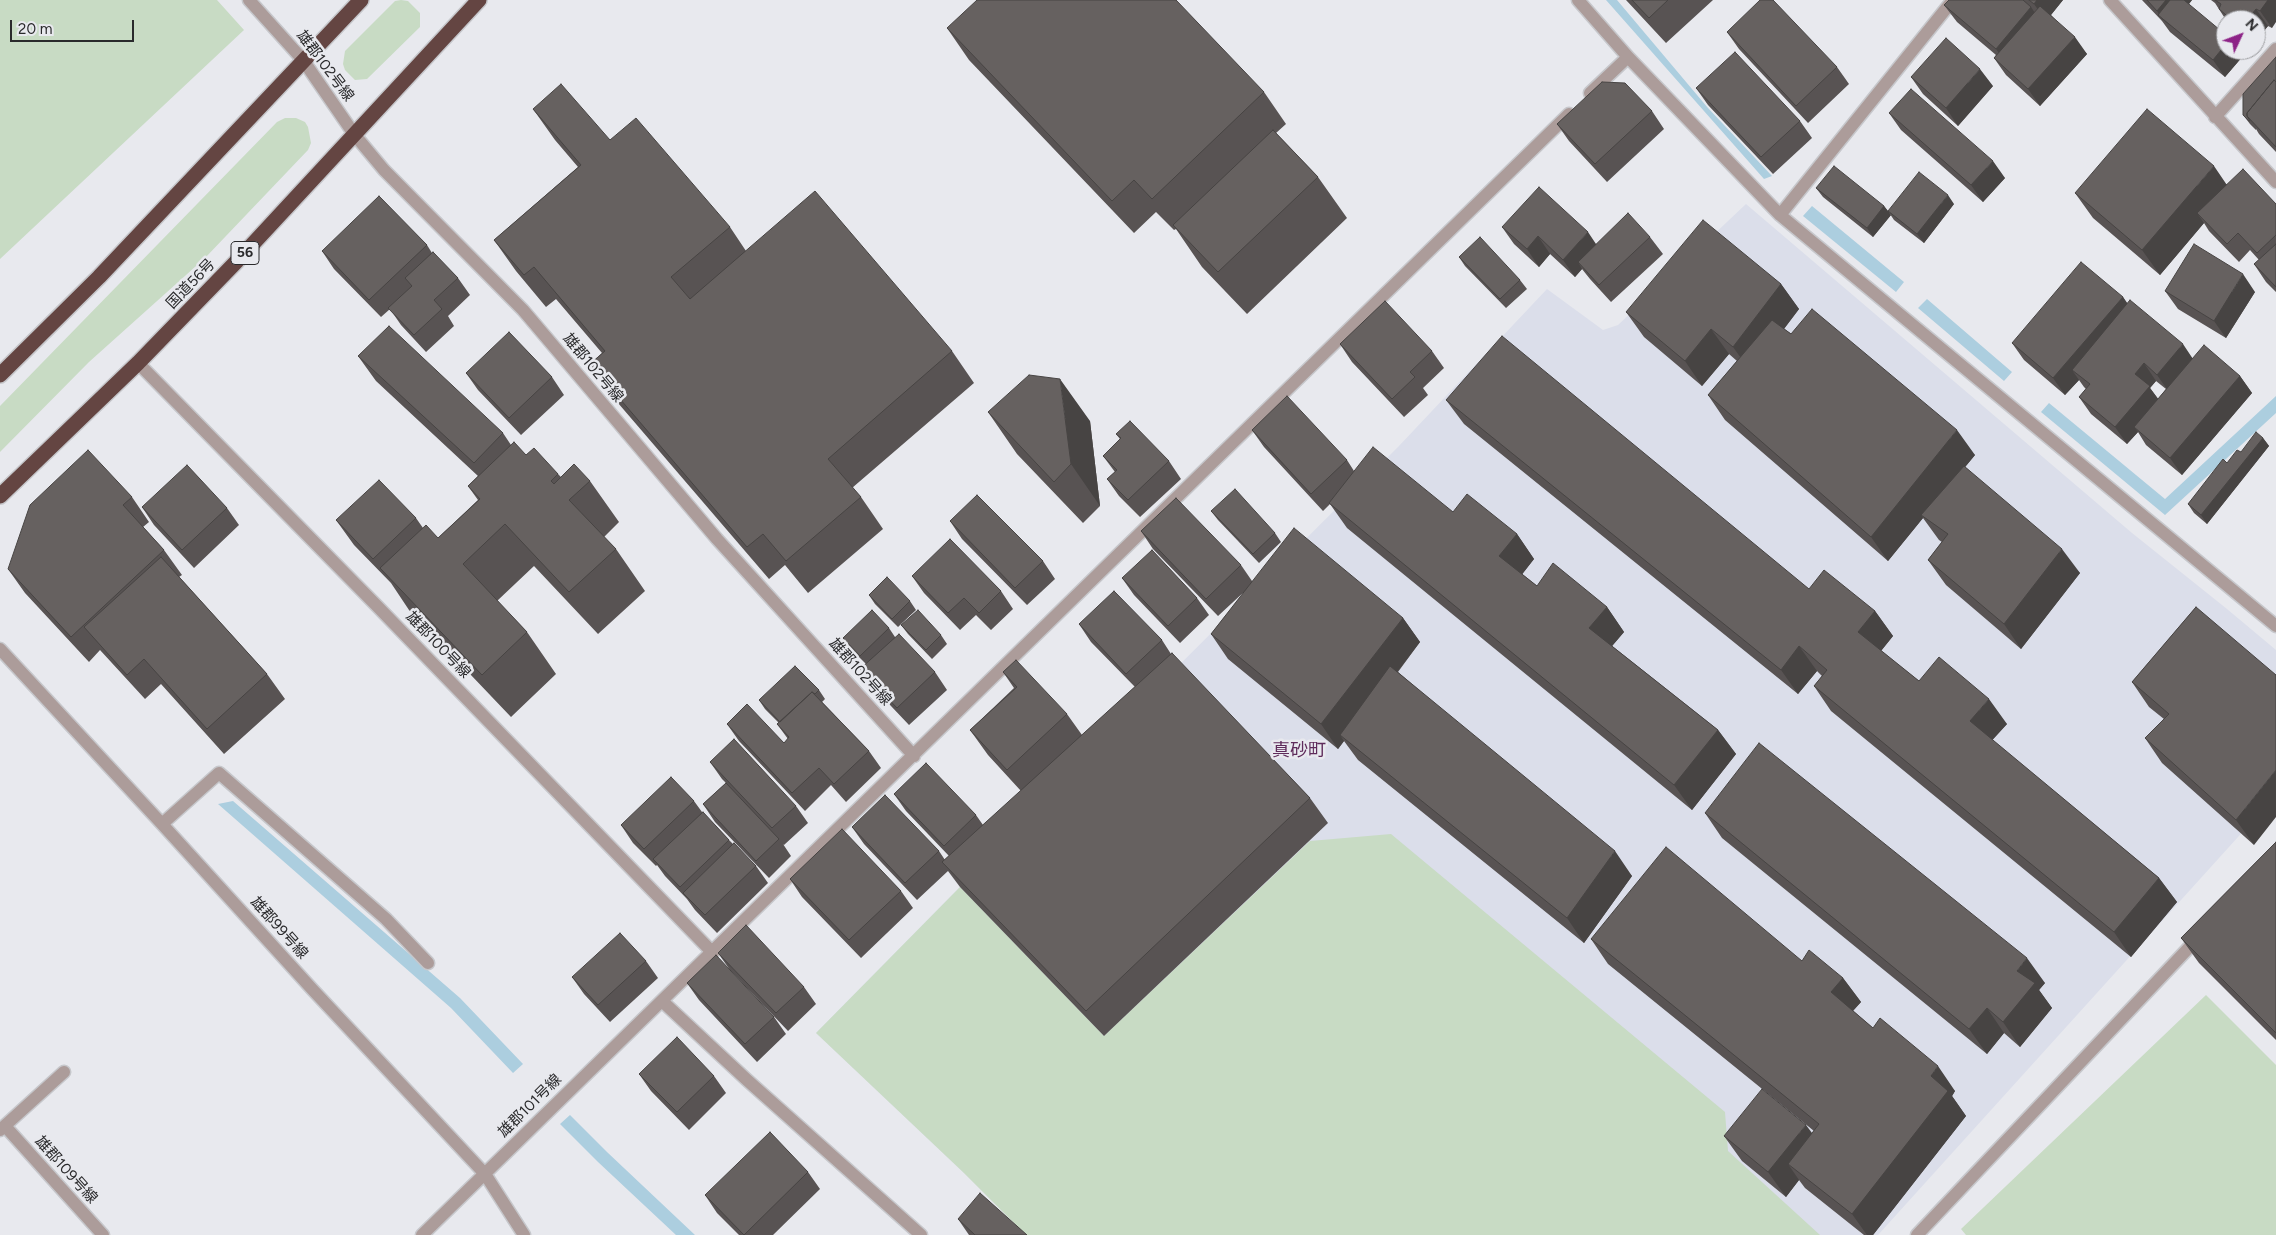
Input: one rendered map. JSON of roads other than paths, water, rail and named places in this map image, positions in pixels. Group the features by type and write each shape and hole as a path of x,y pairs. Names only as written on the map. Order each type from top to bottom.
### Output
{"highway":[{"path":"0,376 99,278 361,0"},
{"name":"国道56号","path":"0,496 138,363 238,261 479,0"}],"street":[{"name":"雄郡102号線","path":"249,0 303,60 354,134 384,170 523,310 717,539 914,756"},
{"path":"1578,0 1628,57 1780,215 2276,626"},
{"path":"1780,215 1953,0"},
{"path":"2110,0 2276,182"},
{"path":"2215,117 2276,49"},
{"name":"雄郡101号線","path":"422,1235 558,1101 713,953 1322,353 1628,57"},
{"name":"雄郡100号線","path":"138,363 378,607 713,953"},
{"name":"雄郡99号線","path":"0,649 312,989 485,1174 524,1235"},
{"path":"162,824 220,773 386,918 428,963"},
{"path":"1916,1235 2207,928"},
{"path":"662,1001 747,1080 921,1235"},
{"path":"2,1128 64,1072"},
{"name":"雄郡109号線","path":"2,1128 103,1235"}],"water":[{"path":"1606,0 1617,0 1708,108 1772,176 1764,179"},
{"path":"1812,206 1904,282 1896,292 1803,216"},
{"path":"1927,299 2012,372 2004,381 1918,308"},
{"path":"2276,396 2276,413 2165,515 2041,412 2049,403 2165,499"},
{"path":"233,801 460,998 523,1064 513,1073 451,1008 218,804"},
{"path":"570,1115 695,1235 676,1235 598,1162 560,1124"}],"district":[{"name":"真砂町","path":"1299,751"}]}
